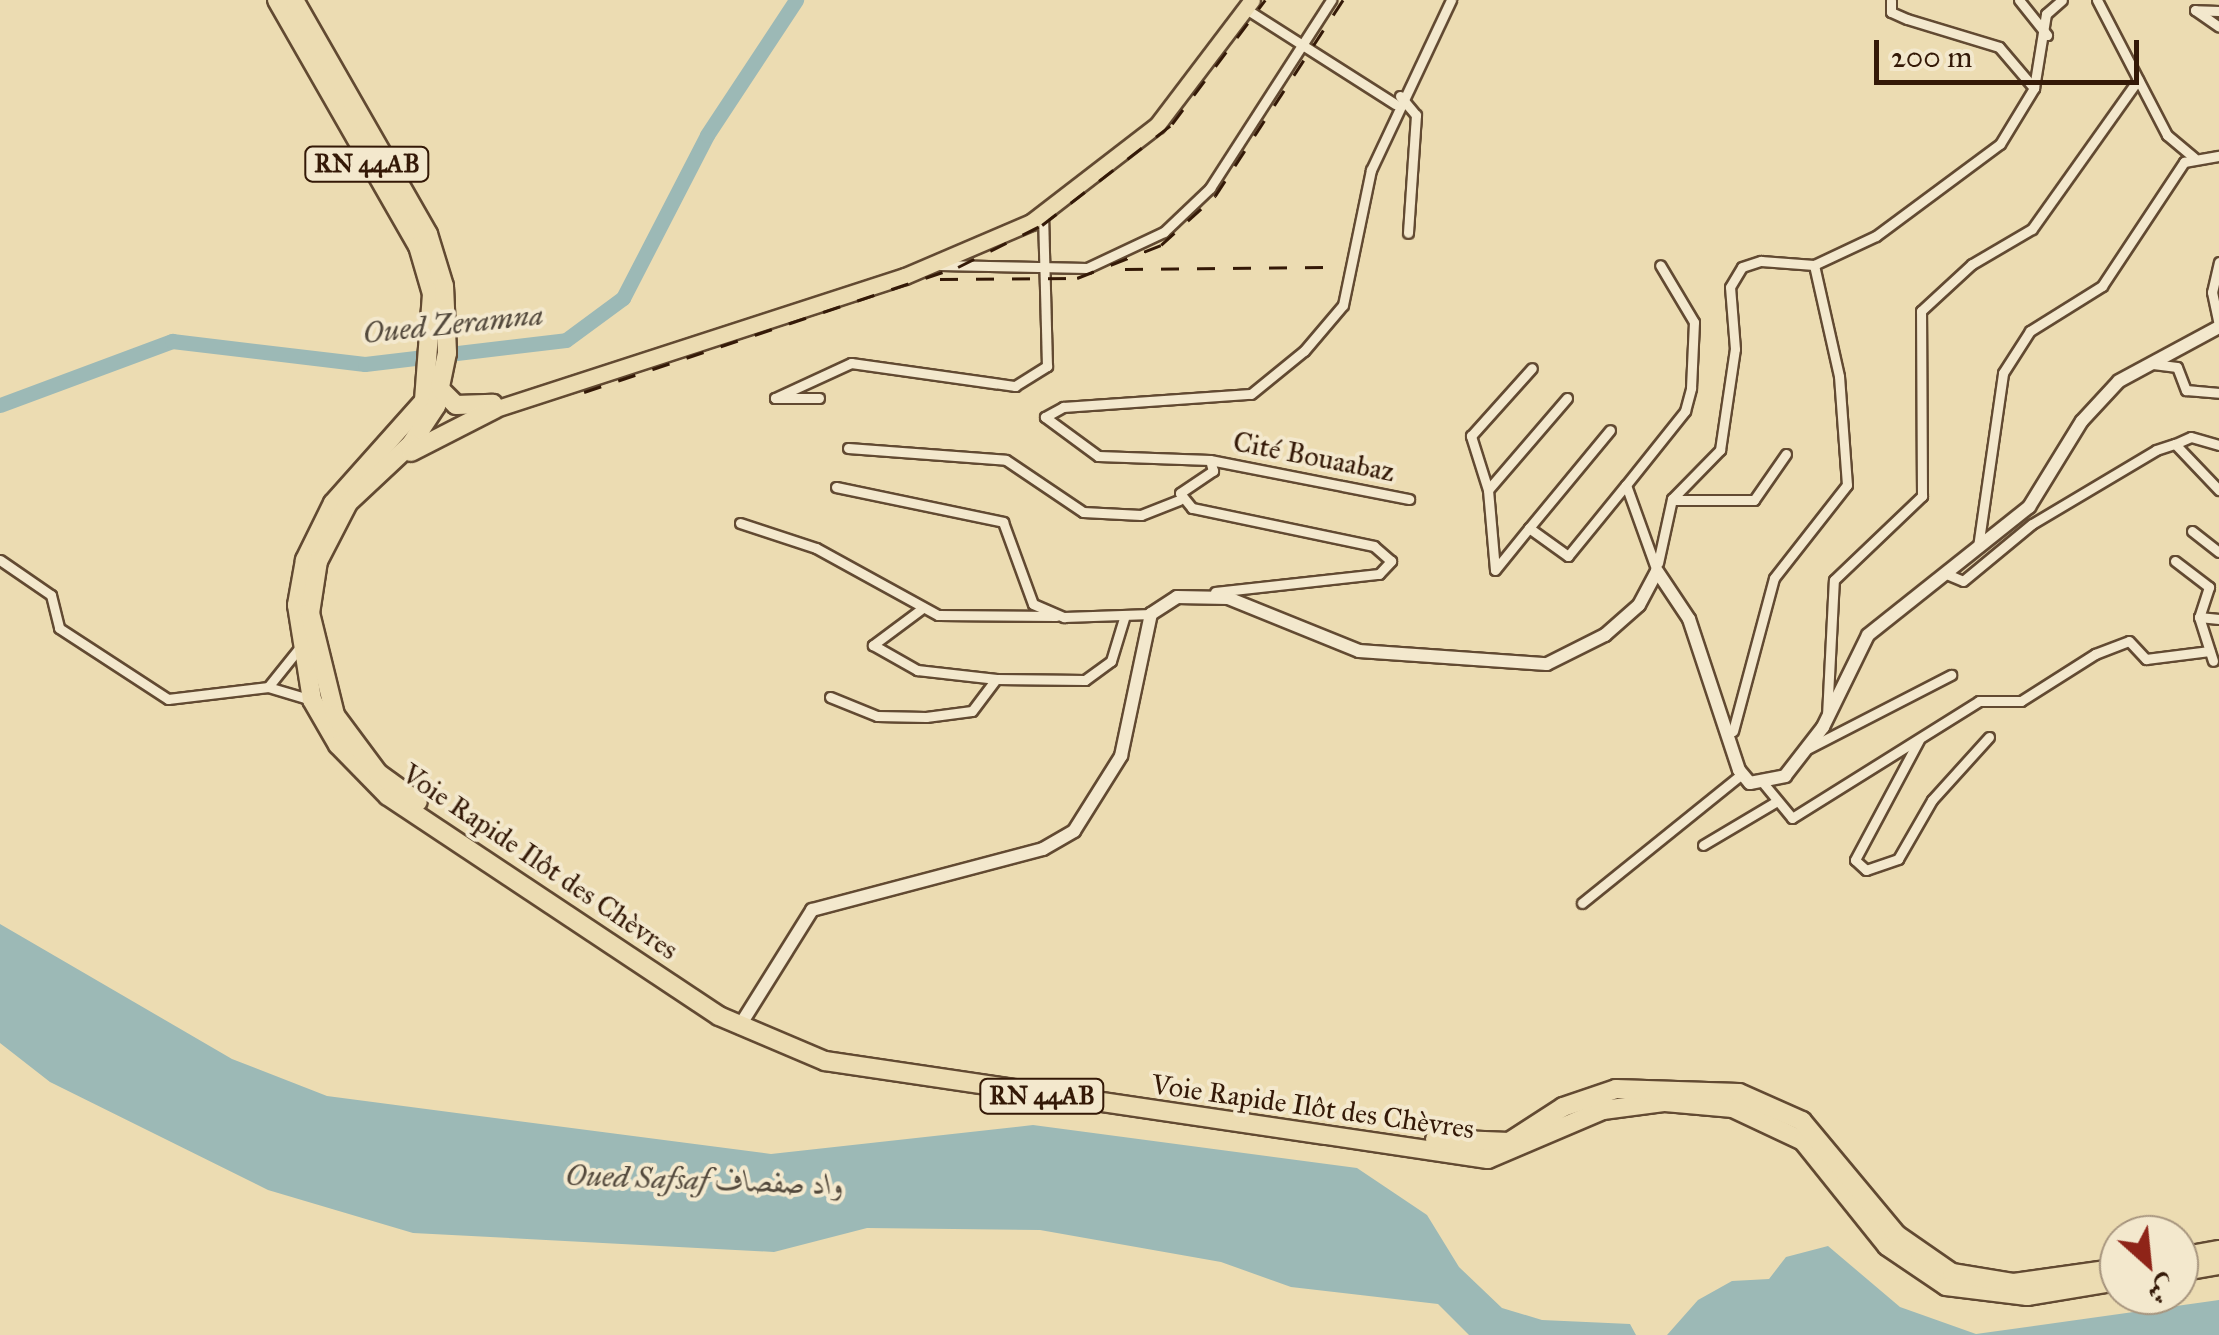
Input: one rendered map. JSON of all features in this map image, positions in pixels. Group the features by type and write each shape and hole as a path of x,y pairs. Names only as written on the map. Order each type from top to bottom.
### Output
{"highway":[{"name":"RN 44AB","path":"277,0 418,246 441,334"},
{"name":"RN 44AB","path":"294,0 428,234 441,334 438,386 413,426"},
{"path":"438,386 456,404 494,406"},
{"path":"413,426 494,406"},
{"path":"367,480 494,406"},
{"name":"Voie Rapide Ilôt des Chèvres","path":"413,426 367,480 318,561 310,613 319,678 355,747 408,795 741,1022 838,1053 1477,1145 1510,1142 1563,1106 1616,1088 1739,1093 1802,1121 1896,1236 1952,1273 2014,1284 2099,1271"},
{"name":"Voie Rapide Ilôt des Chèvres","path":"413,426 356,475 316,530 297,605 300,647 312,700 338,745 388,796 741,1022 824,1061 1488,1160 1603,1110 1665,1102 1733,1108 1803,1141 1888,1246 1946,1286 2000,1296 2099,1284"}],"main road":[{"path":"494,406 576,385 937,264 1042,214 1157,125 1249,4"}],"street":[{"path":"937,264 1042,271 1114,259 1187,213 1330,0"},
{"path":"1398,100 1451,0"},
{"path":"1891,0 1891,12 1907,19 1999,47 2034,88"},
{"path":"2019,0 2048,37"},
{"path":"1194,594 1292,618 1359,652 1548,664 1606,635 1639,605 1658,571 1672,500 1720,450 1735,349 1730,287 1742,267 1761,261 1814,264 1876,236 1987,158 2034,88 2048,37 2046,14 2062,0"},
{"path":"2097,0 2167,135 2194,158 2219,156"},
{"path":"1249,4 1302,44 1398,100 1416,115 1408,232"},
{"path":"2219,11 2195,10 2219,27"},
{"path":"1827,718 1834,580 1922,496 1921,312 1972,264 2032,228 2138,80"},
{"name":"Cité Bouaabaz","path":"1398,100 1371,170 1343,305 1268,384 1251,394 1062,407 1045,417 1098,456 1210,460 1409,498"},
{"path":"1978,550 2003,373 2030,332 2102,286 2194,158"},
{"path":"819,398 775,398 852,363 1015,386 1048,366 1042,214"},
{"path":"1764,784 1786,776 1806,749 1827,718 1868,635 1949,575 2028,507 2082,421 2146,363 2216,330 2212,292 2219,262"},
{"path":"1732,731 1774,578 1847,485 1838,376 1814,264"},
{"path":"1529,528 1568,556 1686,411 1694,322 1660,265"},
{"path":"2146,363 2177,367 2186,390 2219,394"},
{"path":"1532,368 1471,436 1488,490 1495,570 1610,430"},
{"path":"1488,490 1567,398"},
{"path":"1949,575 1963,580 2085,488 2176,444 2191,437 2219,445"},
{"path":"2176,444 2219,490"},
{"path":"848,448 1006,460 1084,512 1140,515 1180,500 1215,468 1210,460"},
{"path":"1672,500 1754,500 1786,454"},
{"path":"1626,485 1658,571 1690,619 1732,731 1742,774"},
{"path":"836,487 1003,522 1033,604 1064,617"},
{"path":"740,523 816,548 920,610 1064,617 1151,614 1194,594 1379,574 1391,561 1374,546 1180,500"},
{"path":"2192,531 2219,552"},
{"path":"0,560 52,595 59,628 168,699 268,687 312,700"},
{"path":"1742,774 1764,784 1792,818 1979,700 2021,701 2129,641 2146,659 2212,656 2199,617 2209,587 2174,561"},
{"path":"920,610 872,645 917,670 996,679 1085,680 1111,661 1125,615"},
{"path":"741,1022 812,910 1043,849 1074,831 1121,756 1151,614"},
{"path":"2199,617 2219,619"},
{"path":"268,687 300,647"},
{"path":"1806,749 1951,675"},
{"path":"830,697 877,716 926,718 972,711 996,679"},
{"path":"1921,738 1855,860 1866,870 1898,858 1932,800 1989,738"},
{"path":"1582,903 1742,774"},
{"path":"1703,845 1778,801"}],"water":[{"name":"Oued Safsaf واد صفصاف","path":"0,924 232,1059 327,1096 771,1154 1033,1125 1357,1168 1427,1215 1459,1267 1502,1308 1542,1320 1630,1324 1636,1335 1469,1335 1438,1304 1291,1287 1221,1262 1040,1230 867,1228 774,1252 413,1233 268,1190 50,1082 0,1043"},
{"path":"1828,1246 1900,1307 1976,1334 2112,1315 2199,1315 2199,1303 2219,1300 2219,1335 1667,1335 1698,1300 1732,1281 1769,1279 1786,1257"}],"waterway":[{"name":"Oued Zeramna","path":"0,405 172,341 365,364 566,340 623,298 707,135 796,0"}],"railway":[{"path":"584,392 958,267 1042,225 1172,124 1265,0"},
{"path":"940,279 1077,278 1161,245 1215,196 1343,0"},
{"path":"1125,269 1325,267"}]}
